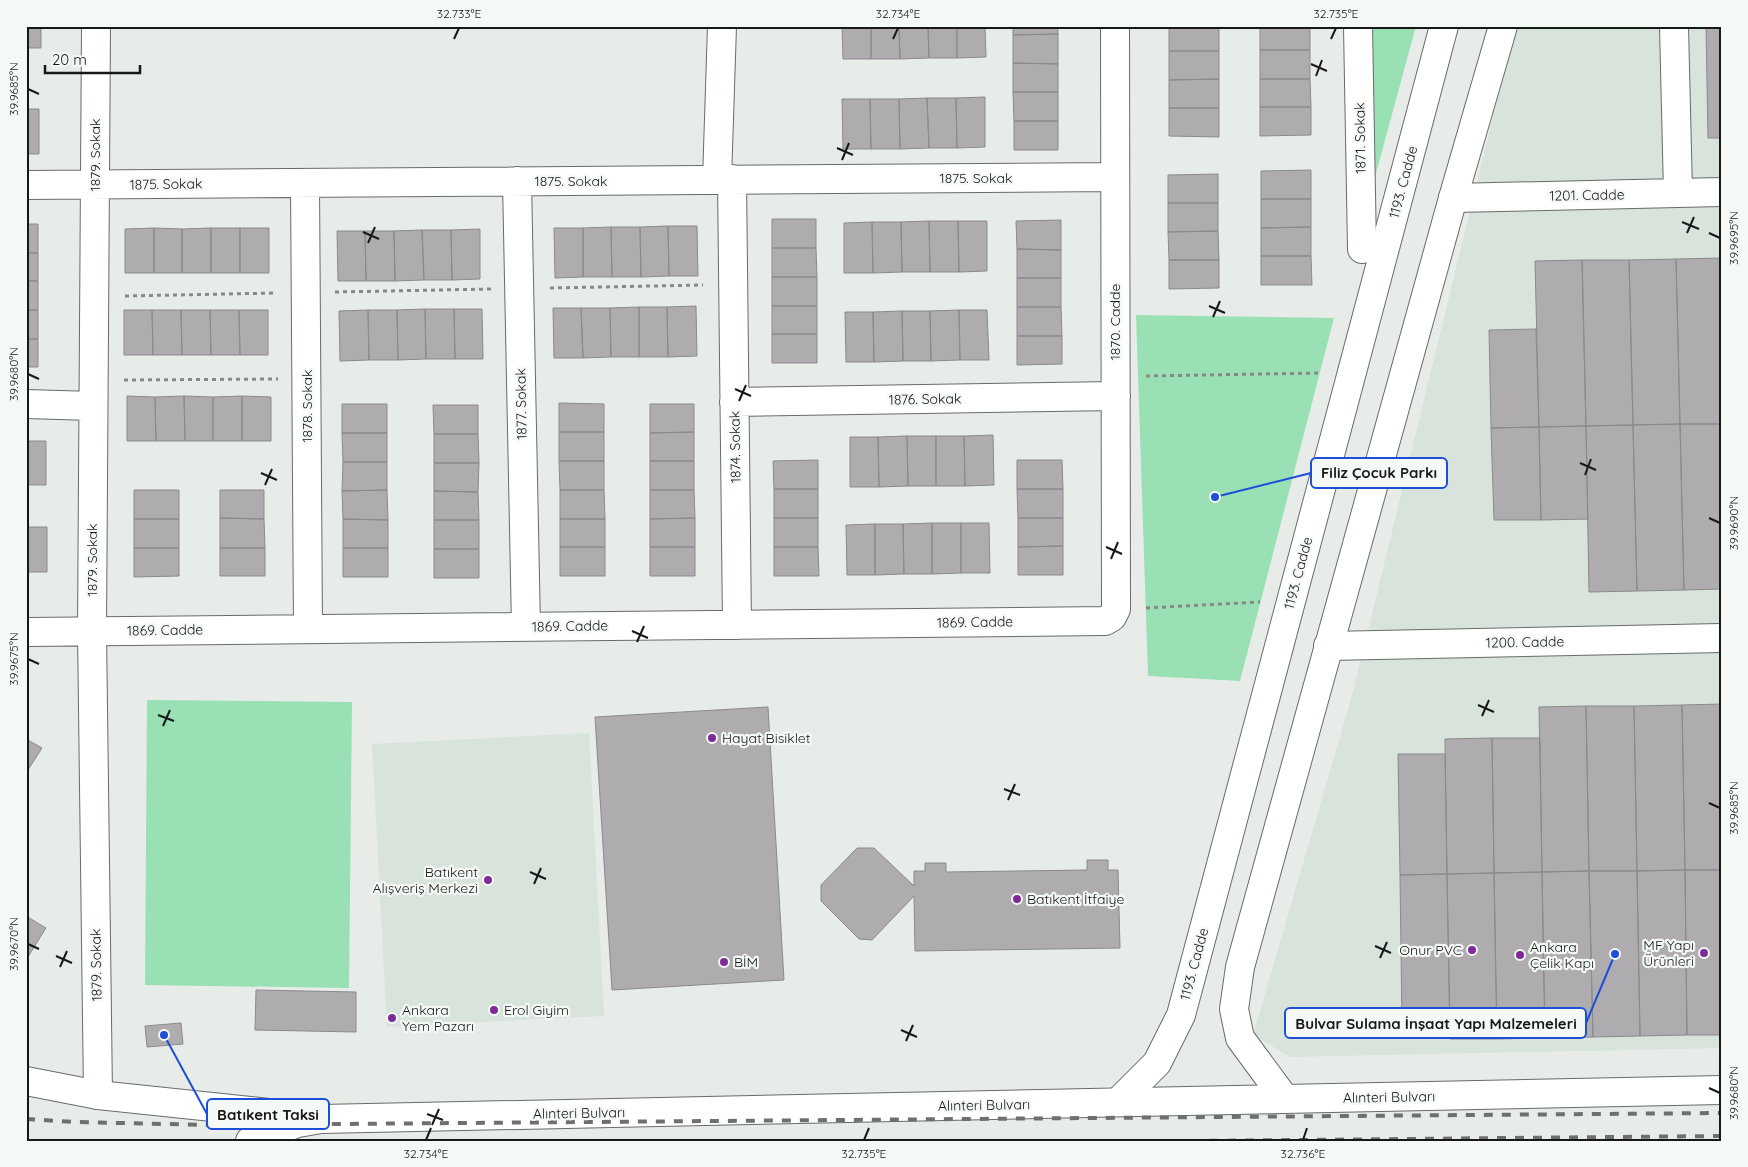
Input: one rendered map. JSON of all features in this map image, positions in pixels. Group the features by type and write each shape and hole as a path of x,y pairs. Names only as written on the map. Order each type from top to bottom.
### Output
{"street":[{"name":"1879. Sokak","path":"96,26 92,631 98,1095"},
{"name":"1874. Sokak","path":"722,26 724,179 733,284 737,625"},
{"name":"1870. Cadde","path":"1114,613 1116,386 1115,26"},
{"name":"1871. Sokak","path":"1358,26 1362,249"},
{"name":"1193. Cadde","path":"1118,1102 1157,1063 1181,1015 1444,26"},
{"path":"1285,1099 1240,1038 1234,1010 1240,966 1453,198 1504,26"},
{"path":"1674,26 1678,193"},
{"name":"1875. Sokak","path":"26,185 1115,177"},
{"name":"1877. Sokak","path":"517,181 526,627"},
{"name":"1878. Sokak","path":"305,183 308,629"},
{"name":"1201. Cadde","path":"1453,198 1722,192"},
{"name":"1876. Sokak","path":"734,402 1116,386"},
{"path":"26,404 93,393"},
{"name":"1869. Cadde","path":"26,632 1105,621 1114,613"},
{"name":"1200. Cadde","path":"1328,646 1722,638"},
{"path":"26,1081 98,1095 321,1119"},
{"name":"Alınteri Bulvarı","path":"250,1141 298,1123 321,1119 1722,1090"}],"path":[{"path":"94,296 733,284"},
{"path":"1116,386 1351,373"},
{"path":"93,393 306,379"},
{"path":"1114,613 1291,600"}],"shaded area":[{"path":"1518,26 1722,26 1722,1048 1290,1057 1253,1035 1353,692 1494,112"},
{"name":"Batıkent Alışveriş Merkezi","path":"589,733 604,1016 387,1027 372,744"}],"green space":[{"path":"1366,26 1416,26 1369,199"},
{"path":"1136,315 1334,318 1240,681 1148,676"},
{"path":"147,700 352,702 349,988 145,985"}],"building":[{"path":"26,26 41,26 41,48 26,48"},
{"path":"842,26 871,26 871,59 843,59"},
{"path":"871,26 899,26 900,59 871,59"},
{"path":"899,26 928,26 929,58 900,59"},
{"path":"928,26 957,26 957,58 929,58"},
{"path":"957,26 985,26 986,57 957,58"},
{"path":"1013,26 1058,26 1058,34 1013,35"},
{"path":"1169,26 1219,26 1219,51 1169,51"},
{"path":"1260,26 1310,26 1310,50 1260,50"},
{"path":"1706,26 1722,26 1722,138 1708,138"},
{"path":"1058,34 1058,64 1013,63 1013,35"},
{"path":"1260,50 1310,50 1310,79 1260,79"},
{"path":"1169,51 1219,51 1219,79 1169,80"},
{"path":"1013,63 1058,64 1058,92 1013,92"},
{"path":"1219,79 1219,108 1169,108 1169,80"},
{"path":"1260,79 1310,79 1311,107 1260,107"},
{"path":"1013,92 1058,92 1058,121 1014,121"},
{"path":"985,97 985,147 957,148 956,98"},
{"path":"927,98 956,98 957,148 929,148"},
{"path":"927,98 929,148 900,149 899,99"},
{"path":"842,99 870,99 871,149 843,149"},
{"path":"870,99 899,99 900,149 871,149"},
{"path":"1260,107 1311,107 1311,135 1260,136"},
{"path":"1169,108 1219,108 1219,137 1169,136"},
{"path":"26,109 39,109 39,154 26,154"},
{"path":"1014,121 1058,121 1058,150 1014,150"},
{"path":"1311,170 1311,199 1261,199 1261,171"},
{"path":"1218,174 1218,203 1168,203 1168,175"},
{"path":"1261,199 1311,199 1311,227 1261,228"},
{"path":"1168,203 1218,203 1218,231 1168,232"},
{"path":"772,219 816,219 816,248 772,248"},
{"path":"1061,220 1061,250 1017,249 1016,221"},
{"path":"929,221 958,221 959,272 930,272"},
{"path":"929,221 930,272 902,272 901,222"},
{"path":"958,221 987,221 987,271 959,272"},
{"path":"872,222 901,222 902,272 873,273"},
{"path":"872,222 873,273 844,273 844,223"},
{"path":"26,224 38,224 38,253 26,253"},
{"path":"668,226 669,276 641,277 640,227"},
{"path":"668,226 697,226 698,276 669,276"},
{"path":"611,227 640,227 641,277 612,277"},
{"path":"611,227 612,277 583,277 583,228"},
{"path":"1311,227 1311,256 1261,256 1261,228"},
{"path":"154,228 154,273 125,273 125,229"},
{"path":"154,228 182,229 182,273 154,273"},
{"path":"211,228 211,273 182,273 182,229"},
{"path":"211,228 240,228 240,273 211,273"},
{"path":"240,228 269,228 269,273 240,273"},
{"path":"554,228 583,228 583,277 555,278"},
{"path":"480,229 480,279 452,280 451,230"},
{"path":"422,230 451,230 452,280 424,280"},
{"path":"422,230 424,280 395,281 394,231"},
{"path":"337,231 365,231 366,281 338,281"},
{"path":"365,231 394,231 395,281 366,281"},
{"path":"1218,231 1219,260 1169,260 1168,232"},
{"path":"772,248 816,248 817,277 772,277"},
{"path":"1017,249 1061,250 1061,278 1017,278"},
{"path":"26,253 38,253 38,281 26,281"},
{"path":"1261,256 1311,256 1312,285 1261,285"},
{"path":"1722,258 1722,424 1680,424 1676,259"},
{"path":"1676,259 1680,424 1633,425 1629,260"},
{"path":"1169,260 1219,260 1219,288 1169,289"},
{"path":"1582,260 1629,260 1633,425 1586,426"},
{"path":"1582,260 1586,426 1539,427 1535,261"},
{"path":"772,277 817,277 817,306 772,306"},
{"path":"1017,278 1061,278 1061,307 1017,307"},
{"path":"26,281 38,281 38,310 26,310"},
{"path":"696,306 697,356 668,357 667,307"},
{"path":"772,306 817,306 817,334 772,334"},
{"path":"639,307 667,307 668,357 639,357"},
{"path":"639,307 639,357 611,357 610,308"},
{"path":"1017,307 1061,307 1062,336 1017,336"},
{"path":"553,308 581,308 583,358 554,358"},
{"path":"581,308 610,308 611,357 583,358"},
{"path":"425,309 454,309 455,359 426,359"},
{"path":"425,309 426,359 398,360 397,310"},
{"path":"454,309 482,309 483,359 455,359"},
{"path":"26,310 38,310 38,339 26,339"},
{"path":"124,310 152,310 153,355 124,355"},
{"path":"152,310 181,310 182,355 153,355"},
{"path":"181,310 210,310 211,355 182,355"},
{"path":"210,310 239,310 240,355 211,355"},
{"path":"239,310 268,310 268,355 240,355"},
{"path":"368,310 369,360 340,361 339,311"},
{"path":"368,310 397,310 398,360 369,360"},
{"path":"959,310 987,310 989,360 960,360"},
{"path":"959,310 960,360 931,361 930,311"},
{"path":"902,311 930,311 931,361 903,361"},
{"path":"902,311 903,361 874,362 873,312"},
{"path":"845,312 873,312 874,362 846,362"},
{"path":"1536,329 1539,427 1491,428 1489,330"},
{"path":"772,334 817,334 817,363 772,363"},
{"path":"1017,336 1062,336 1062,364 1017,365"},
{"path":"26,339 38,339 38,367 26,367"},
{"path":"127,396 155,397 156,441 127,441"},
{"path":"184,396 213,397 213,441 185,441"},
{"path":"184,396 185,441 156,441 155,397"},
{"path":"242,396 271,397 271,441 242,441"},
{"path":"242,396 242,441 213,441 213,397"},
{"path":"559,403 604,404 604,432 559,432"},
{"path":"342,404 387,404 387,433 342,433"},
{"path":"650,404 694,404 694,432 650,433"},
{"path":"433,405 478,405 478,434 434,434"},
{"path":"1680,424 1684,590 1637,591 1633,425"},
{"path":"1680,424 1722,424 1722,589 1684,590"},
{"path":"1633,425 1637,591 1589,592 1586,426"},
{"path":"1586,426 1588,519 1541,520 1539,427"},
{"path":"1539,427 1541,520 1494,520 1491,428"},
{"path":"559,432 604,432 604,461 559,461"},
{"path":"694,432 694,461 650,461 650,433"},
{"path":"342,433 387,433 387,462 343,462"},
{"path":"434,434 478,434 479,463 434,463"},
{"path":"993,435 994,485 965,486 964,436"},
{"path":"907,436 908,486 879,487 878,437"},
{"path":"907,436 936,436 936,486 908,486"},
{"path":"936,436 964,436 965,486 936,486"},
{"path":"850,437 878,437 879,487 850,487"},
{"path":"26,441 46,441 46,485 26,485"},
{"path":"818,460 818,489 774,489 773,461"},
{"path":"1017,460 1062,460 1063,489 1017,489"},
{"path":"559,461 604,461 604,490 560,490"},
{"path":"650,461 694,461 694,490 650,490"},
{"path":"343,462 387,462 387,490 342,491"},
{"path":"434,463 479,463 478,492 434,491"},
{"path":"774,489 818,489 818,518 774,518"},
{"path":"1017,489 1063,489 1063,518 1018,518"},
{"path":"134,490 179,490 179,519 134,519"},
{"path":"220,490 264,490 264,519 220,518"},
{"path":"387,490 388,520 343,519 342,491"},
{"path":"560,490 604,490 605,519 560,519"},
{"path":"650,490 694,490 695,518 650,519"},
{"path":"434,491 478,492 479,520 434,520"},
{"path":"220,518 264,519 265,548 220,548"},
{"path":"695,518 695,547 650,547 650,519"},
{"path":"774,518 818,518 818,547 774,547"},
{"path":"1018,518 1063,518 1063,546 1018,547"},
{"path":"134,519 179,519 179,548 134,548"},
{"path":"343,519 388,520 388,548 343,548"},
{"path":"560,519 605,519 605,547 560,547"},
{"path":"434,520 479,520 479,549 434,549"},
{"path":"932,523 932,574 904,574 903,524"},
{"path":"932,523 961,523 961,573 932,574"},
{"path":"961,523 989,523 990,573 961,573"},
{"path":"875,524 875,575 847,575 846,525"},
{"path":"875,524 903,524 904,574 875,575"},
{"path":"26,527 47,527 47,572 26,572"},
{"path":"1063,546 1063,575 1018,575 1018,547"},
{"path":"560,547 605,547 605,576 560,576"},
{"path":"650,547 695,547 695,576 650,576"},
{"path":"774,547 818,547 819,576 774,576"},
{"path":"134,548 179,548 179,576 134,577"},
{"path":"220,548 265,548 265,576 220,576"},
{"path":"343,548 388,548 388,577 343,577"},
{"path":"434,549 479,549 479,578 434,578"},
{"path":"1722,704 1722,870 1685,870 1682,705"},
{"path":"1682,705 1685,870 1637,871 1634,706"},
{"path":"1586,706 1589,871 1542,872 1539,707"},
{"path":"1586,706 1634,706 1637,871 1589,871"},
{"path":"768,707 784,980 612,990 595,717"},
{"path":"1492,738 1540,738 1542,872 1494,873"},
{"path":"1492,738 1494,873 1447,874 1445,739"},
{"path":"26,739 42,748 26,773"},
{"path":"1398,754 1445,754 1447,874 1400,875"},
{"name":"Batıkent İtfaiye","path":"857,848 874,848 914,886 914,871 925,871 925,863 946,863 946,872 1087,870 1087,860 1108,860 1108,870 1118,870 1120,948 915,951 914,896 872,940 859,939 821,901 821,885"},
{"path":"1685,870 1687,1035 1640,1036 1637,871"},
{"name":"MF Yapı Ürünleri","path":"1685,870 1722,870 1722,1035 1687,1035"},
{"path":"1589,871 1593,1037 1545,1038 1542,872"},
{"path":"1589,871 1637,871 1640,1036 1593,1037"},
{"name":"Ankara Çelik Kapı","path":"1542,872 1545,1038 1497,1039 1494,873"},
{"name":"Onur PVC","path":"1494,873 1497,1039 1450,1039 1447,874"},
{"path":"1447,874 1450,1026 1402,1027 1400,875"},
{"path":"26,916 46,928 26,960"},
{"path":"256,990 356,992 356,1032 255,1030"},
{"path":"181,1023 183,1044 147,1047 145,1026"}],"railway":[{"path":"26,1119 209,1125 1722,1113"},
{"path":"1191,1141 1722,1136"}],"place":[{"name":"Filiz Çocuk Parkı","path":"1215,497"},
{"name":"Hayat Bisiklet","path":"712,738"},
{"name":"Batıkent Alışveriş Merkezi","path":"488,880"},
{"name":"Batıkent İtfaiye","path":"1017,899"},
{"name":"Onur PVC","path":"1472,950"},
{"name":"MF Yapı Ürünleri","path":"1704,953"},
{"name":"Bulvar Sulama İnşaat Yapı Malzemeleri","path":"1615,954"},
{"name":"Ankara Çelik Kapı","path":"1520,955"},
{"name":"BİM","path":"724,962"},
{"name":"Erol Giyim","path":"494,1010"},
{"name":"Ankara Yem Pazarı","path":"392,1018"},
{"name":"Batıkent Taksi","path":"164,1035"}]}
